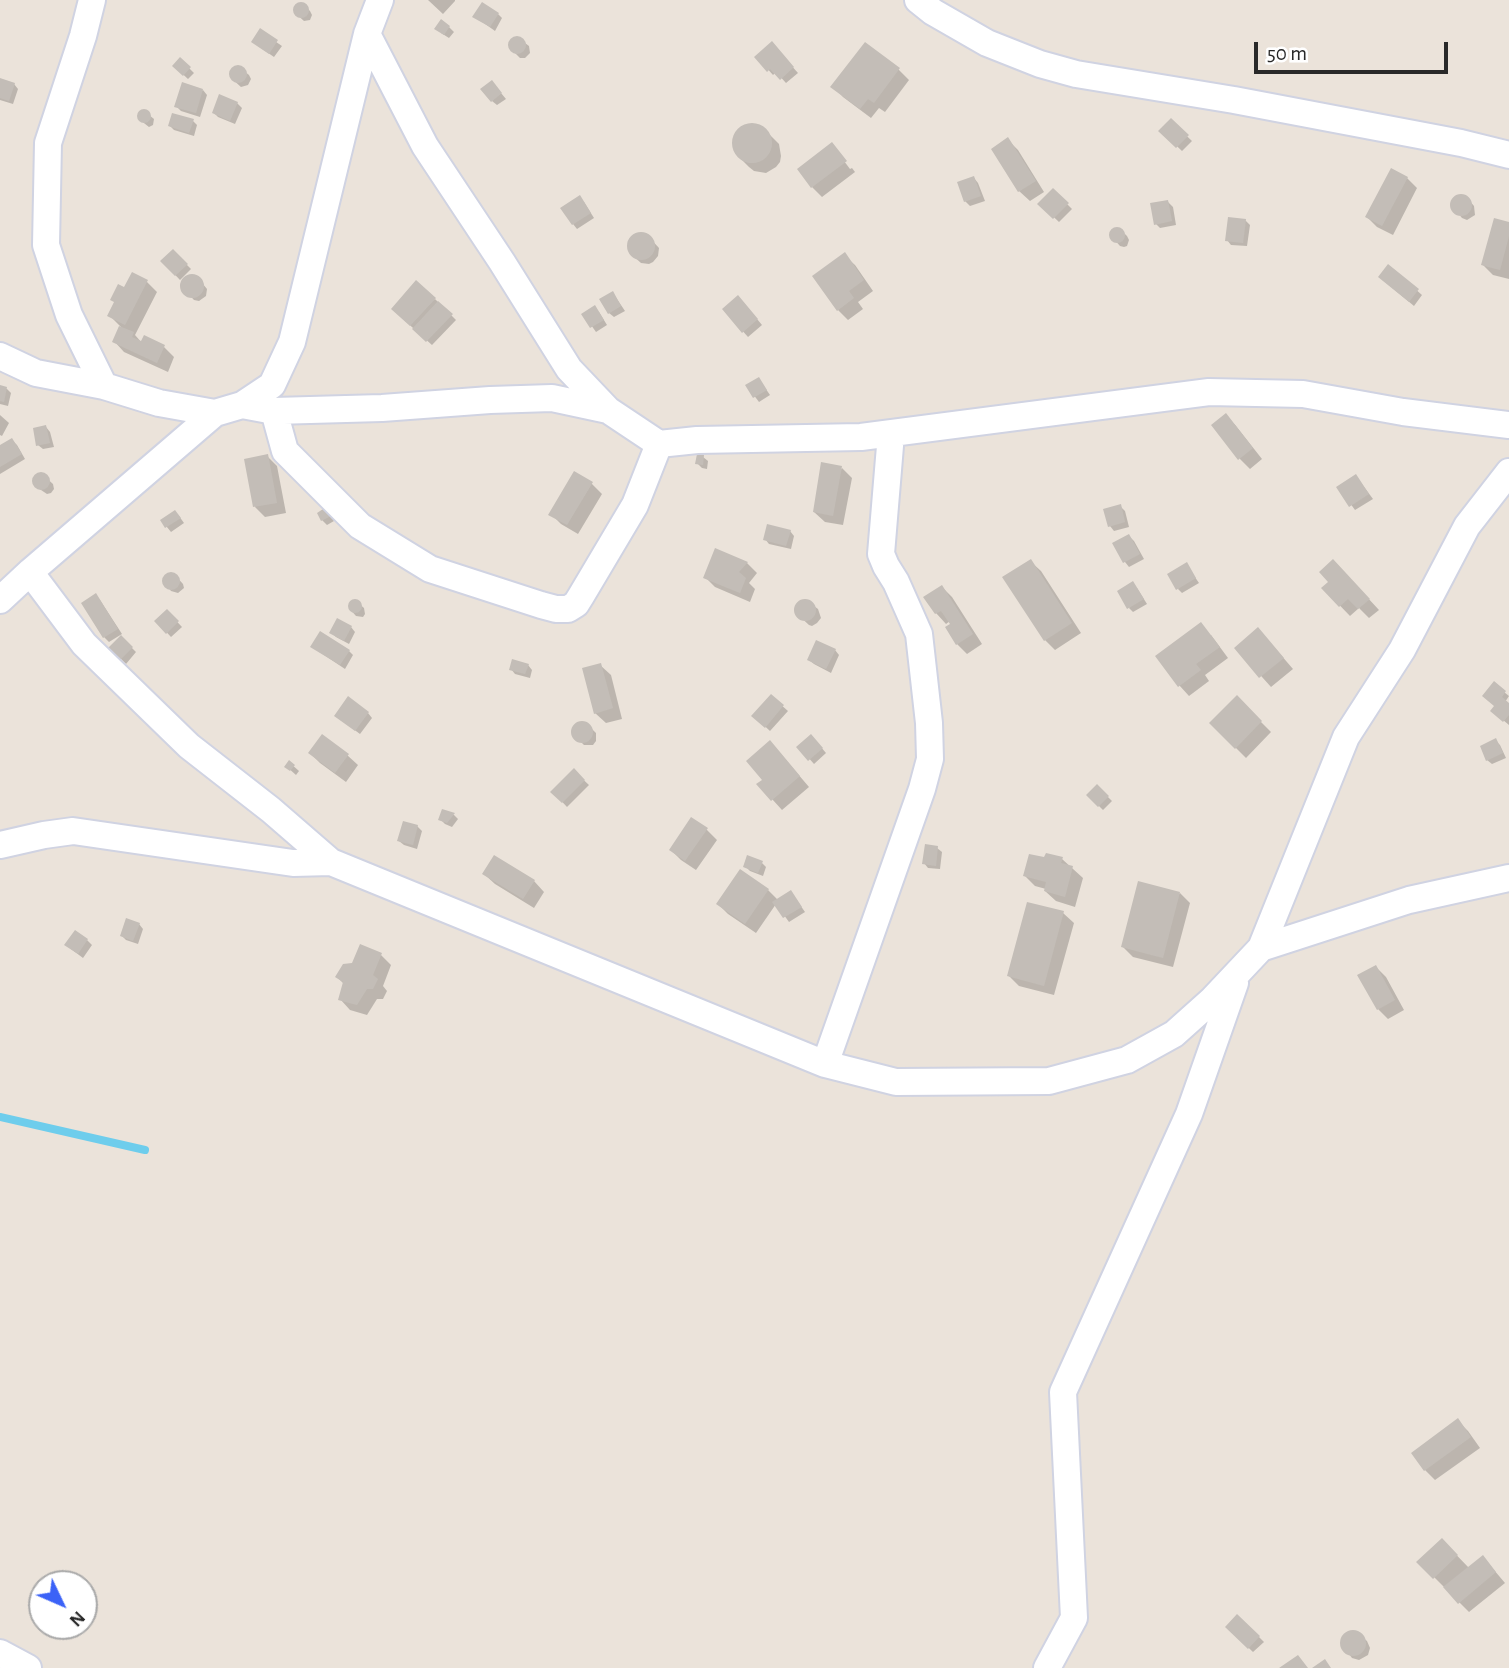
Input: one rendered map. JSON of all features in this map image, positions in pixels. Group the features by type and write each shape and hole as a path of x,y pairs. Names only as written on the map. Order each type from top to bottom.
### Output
{"street":[{"path":"0,600 215,413 242,405 272,385 292,342 367,34 380,0"},
{"path":"918,0 933,12 987,43 1040,64 1076,74 1248,102 1461,143 1509,155"},
{"path":"84,4 83,36 48,143 46,245 69,315 104,386"},
{"path":"367,34 425,146 569,369 608,410 659,444 697,440 860,437 1209,392 1303,394 1403,412 1509,425"},
{"path":"0,356 36,373 104,386 159,403 215,413"},
{"path":"242,405 274,411 552,398 608,410"},
{"path":"274,411 285,451 360,526 430,569 556,609 568,609 576,604 581,596 635,505 659,444"},
{"path":"825,1064 922,789 929,759 929,723 919,634 881,554 891,434"},
{"path":"30,572 84,644 189,746 271,810 331,862 825,1064 896,1082 1049,1081 1127,1060 1174,1034 1212,1000 1261,948 1346,737 1402,650 1467,526 1509,472"},
{"path":"0,845 73,831 293,863 331,862"},
{"path":"1261,948 1409,900 1509,878"},
{"path":"1047,1668 1074,1618 1063,1392 1189,1114 1239,971"},
{"path":"0,1653 28,1668"}],"building":[{"path":"301,2 309,10 301,18 293,10"},
{"path":"482,2 499,13 490,27 472,17"},
{"path":"441,19 450,26 444,35 434,29"},
{"path":"260,28 278,40 269,54 251,42"},
{"path":"517,36 524,38 524,52 517,54 510,52 508,45 510,38"},
{"path":"772,41 794,67 780,80 770,69 767,72 754,57"},
{"path":"865,42 900,68 874,103 868,99 860,109 830,87"},
{"path":"180,57 191,67 183,76 172,66"},
{"path":"234,65 242,65 247,74 245,81 234,83 229,78 229,70"},
{"path":"0,78 15,83 9,101 0,98"},
{"path":"492,80 502,93 491,102 480,89"},
{"path":"182,82 203,89 196,113 174,107"},
{"path":"219,94 238,102 230,121 212,113"},
{"path":"144,109 149,111 149,121 144,123 139,121 137,116 139,111"},
{"path":"172,113 194,119 189,133 168,126"},
{"path":"1171,118 1189,135 1176,148 1158,131"},
{"path":"752,123 760,124 766,129 771,135 771,151 766,157 760,162 752,163 744,162 738,157 733,151 732,143 733,135 738,129 744,124"},
{"path":"1008,137 1036,181 1018,192 991,149"},
{"path":"832,142 847,161 811,188 797,169"},
{"path":"1391,168 1408,177 1382,226 1365,217"},
{"path":"974,176 981,196 964,202 957,182"},
{"path":"1053,188 1069,203 1053,219 1037,204"},
{"path":"1461,194 1471,201 1472,205 1465,215 1461,216 1451,209 1450,205 1457,195"},
{"path":"580,195 591,213 572,225 560,208"},
{"path":"1168,200 1172,221 1154,225 1150,203"},
{"path":"1228,217 1246,219 1243,243 1225,241"},
{"path":"1494,218 1509,222 1509,236 1500,270 1481,265"},
{"path":"1117,227 1123,229 1123,241 1117,243 1111,241 1109,235 1111,229"},
{"path":"641,232 651,236 655,246 651,256 641,260 631,256 627,246 631,236"},
{"path":"173,249 188,264 175,276 160,261"},
{"path":"845,252 864,280 849,291 854,298 837,311 812,276"},
{"path":"1388,264 1419,289 1409,302 1378,277"},
{"path":"132,272 148,280 125,325 107,316 114,302 110,300 118,284 124,287"},
{"path":"192,274 200,278 204,286 200,294 192,298 184,294 180,286 184,278"},
{"path":"416,280 436,298 410,326 391,309"},
{"path":"613,291 621,306 608,314 599,299"},
{"path":"738,295 758,319 742,333 722,309"},
{"path":"438,301 453,314 426,342 412,329"},
{"path":"595,305 604,320 590,328 581,314"},
{"path":"119,326 134,332 132,337 141,341 144,335 165,345 157,363 112,342"},
{"path":"759,377 767,390 753,398 745,385"},
{"path":"0,385 7,387 4,402 0,401"},
{"path":"1226,413 1253,448 1238,460 1211,425"},
{"path":"46,425 50,443 36,446 33,428"},
{"path":"12,438 22,454 0,467 0,445"},
{"path":"268,454 277,503 253,507 244,459"},
{"path":"697,454 704,455 703,465 695,464"},
{"path":"821,462 842,466 833,516 813,512"},
{"path":"574,471 593,482 567,525 548,515"},
{"path":"41,472 47,475 50,481 47,487 41,490 35,487 32,481 35,475"},
{"path":"1356,474 1369,494 1349,507 1336,487"},
{"path":"1121,504 1125,522 1108,527 1103,509"},
{"path":"326,507 331,516 321,521 317,513"},
{"path":"175,510 181,518 165,528 160,520"},
{"path":"767,524 791,530 786,546 763,540"},
{"path":"1129,534 1140,554 1123,563 1112,543"},
{"path":"715,548 748,562 739,572 746,578 740,593 703,578"},
{"path":"1031,559 1072,623 1044,641 1002,577"},
{"path":"1333,559 1370,599 1358,609 1348,599 1339,607 1321,588 1328,582 1319,572"},
{"path":"1187,562 1196,578 1176,590 1167,574"},
{"path":"171,572 177,575 180,581 177,587 171,590 165,587 162,581 165,575"},
{"path":"1133,581 1144,599 1127,609 1117,591"},
{"path":"942,585 973,634 956,645 945,627 950,624 941,611 935,614 923,597"},
{"path":"96,593 118,629 103,638 81,603"},
{"path":"352,599 358,599 362,606 358,613 352,613 348,609 348,603"},
{"path":"805,599 813,602 816,610 813,618 805,621 797,618 794,610 797,602"},
{"path":"167,609 179,621 166,634 154,621"},
{"path":"337,618 352,626 344,641 329,633"},
{"path":"1201,622 1220,647 1196,664 1201,670 1178,687 1155,656"},
{"path":"1258,627 1284,658 1259,678 1234,648"},
{"path":"320,631 350,650 340,665 310,647"},
{"path":"121,635 133,647 120,660 108,648"},
{"path":"816,640 836,649 826,669 807,660"},
{"path":"512,659 529,664 525,674 509,670"},
{"path":"601,663 613,708 594,714 582,668"},
{"path":"1494,681 1506,691 1502,697 1509,703 1509,715 1503,722 1490,711 1494,706 1482,696"},
{"path":"771,694 784,705 765,728 751,716"},
{"path":"1237,695 1262,721 1235,749 1209,723"},
{"path":"348,696 369,712 355,731 334,716"},
{"path":"582,721 592,728 593,732 586,742 582,743 572,736 571,732 578,722"},
{"path":"322,734 349,754 335,773 308,753"},
{"path":"811,734 823,748 808,761 796,747"},
{"path":"1496,738 1503,753 1486,761 1480,746"},
{"path":"770,740 800,776 771,801 756,784 762,780 746,761"},
{"path":"289,760 295,765 290,771 284,767"},
{"path":"574,768 585,780 562,803 550,792"},
{"path":"1097,784 1109,796 1098,807 1086,795"},
{"path":"442,809 455,813 447,823 438,820"},
{"path":"691,817 708,828 685,861 669,850"},
{"path":"403,821 418,825 413,845 397,841"},
{"path":"925,844 938,846 936,866 922,864"},
{"path":"1046,853 1063,857 1061,863 1073,866 1065,897 1044,891 1046,882 1023,876 1029,854 1044,857"},
{"path":"494,855 535,880 523,899 482,874"},
{"path":"747,855 763,861 758,873 743,867"},
{"path":"740,869 769,889 745,924 716,904"},
{"path":"1138,881 1180,892 1163,958 1121,947"},
{"path":"791,890 802,907 783,918 772,902"},
{"path":"1027,902 1064,911 1044,986 1007,976"},
{"path":"126,918 140,923 133,941 120,936"},
{"path":"75,930 88,939 78,954 64,945"},
{"path":"360,944 382,953 373,975 378,979 373,989 367,989 357,1005 338,1000 343,982 335,977 343,964 352,963"},
{"path":"1376,965 1395,1000 1377,1010 1357,975"},
{"path":"1458,1418 1471,1437 1424,1471 1411,1453"},
{"path":"1442,1538 1458,1555 1433,1579 1416,1562"},
{"path":"1483,1555 1496,1572 1458,1604 1443,1587"},
{"path":"1237,1614 1260,1636 1248,1649 1225,1627"},
{"path":"1353,1630 1362,1634 1366,1643 1362,1652 1353,1656 1344,1652 1340,1643 1344,1634"},
{"path":"1298,1655 1308,1668 1279,1668"},
{"path":"1325,1659 1331,1668 1312,1668"}],"waterway":[{"path":"0,1117 145,1150"}]}
